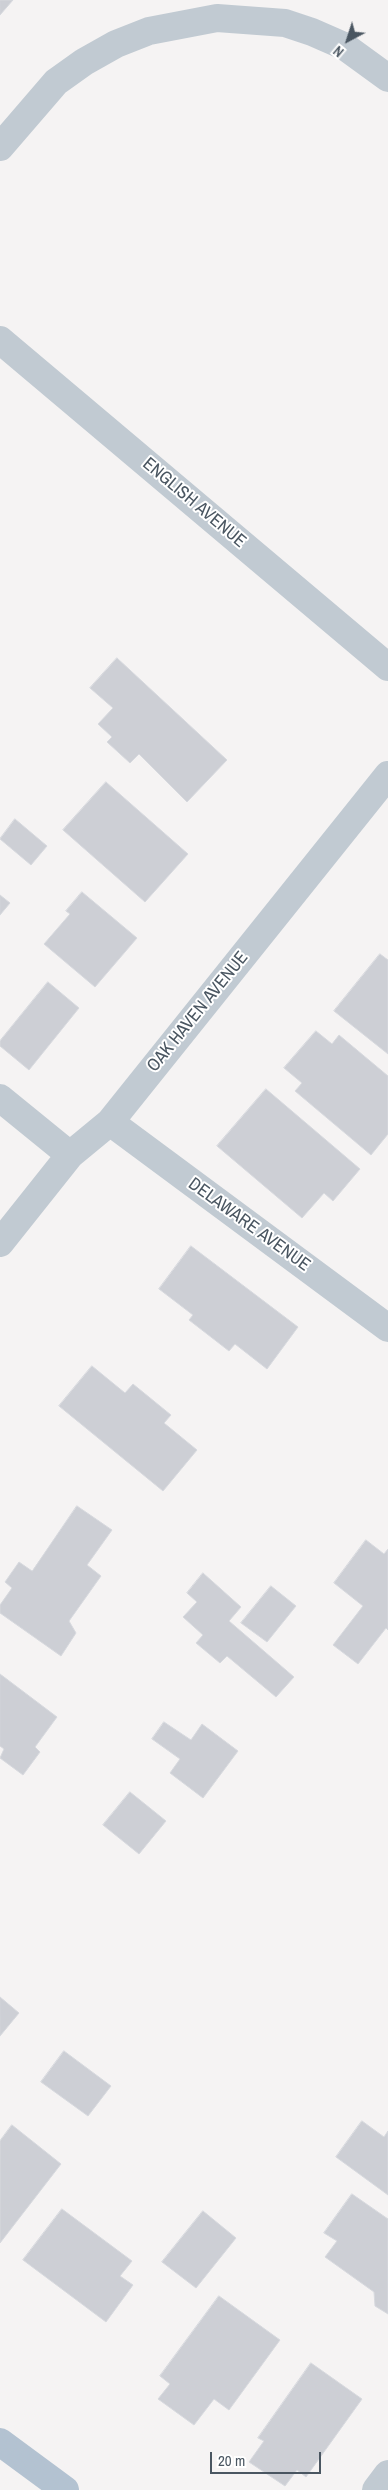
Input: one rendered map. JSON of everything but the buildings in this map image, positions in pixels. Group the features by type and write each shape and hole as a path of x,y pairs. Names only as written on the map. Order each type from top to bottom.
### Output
{"main road":[{"path":"0,2442 65,2490"}],"street":[{"path":"0,147 56,82 84,62 116,44 149,31 217,18 285,23 312,32 344,46 388,78"},
{"name":"ENGLISH AVENUE","path":"0,340 388,666"},
{"name":"OAK HAVEN AVENUE","path":"0,1243 70,1155 110,1122 388,775"},
{"path":"0,1098 70,1155"},
{"name":"DELAWARE AVENUE","path":"110,1122 388,1328"},
{"path":"376,2490 388,2474"}]}
